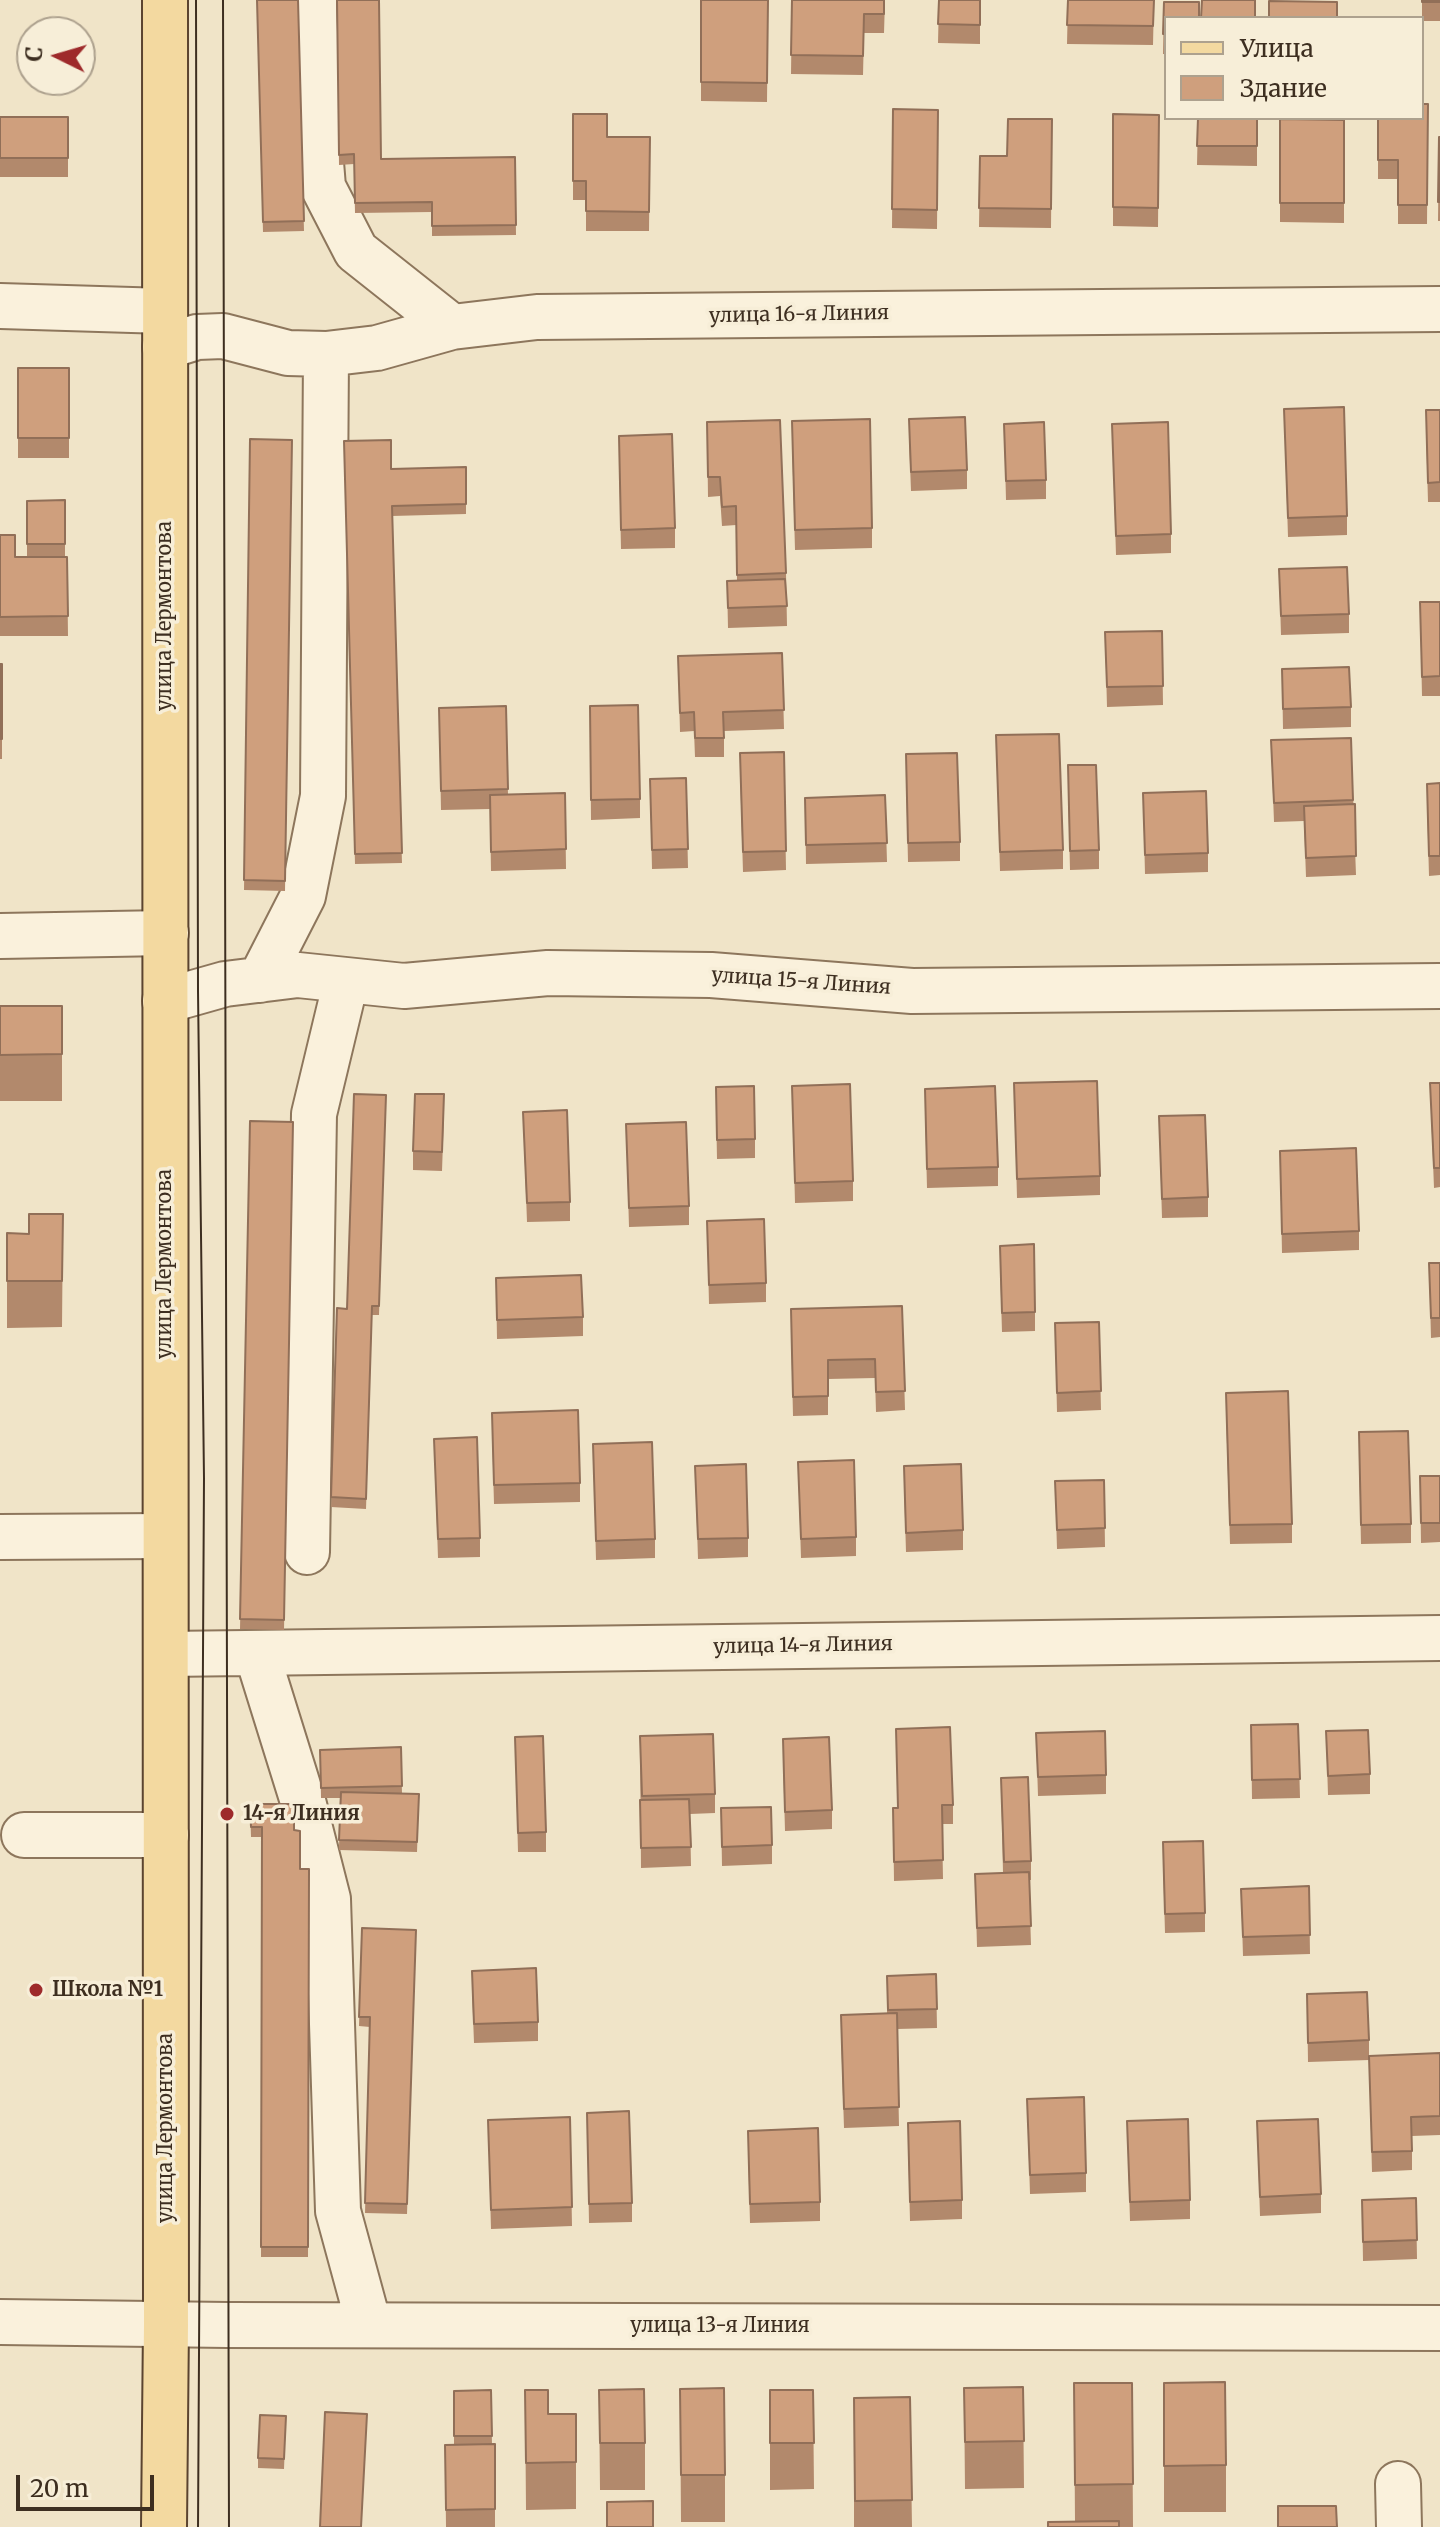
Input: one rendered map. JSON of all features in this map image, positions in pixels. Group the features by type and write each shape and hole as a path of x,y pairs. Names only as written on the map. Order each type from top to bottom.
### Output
{"main road":[{"name":"улица Лермонтова","path":"164,2527 165,0"}],"street":[{"path":"314,0 323,187 356,251 452,327"},
{"name":"улица 16-я Линия","path":"0,306 165,329 197,337 223,336 288,353 326,354 377,348 452,327 537,317 1440,309"},
{"path":"260,980 303,896 323,796 326,354"},
{"path":"0,936 166,933"},
{"name":"улица 15-я Линия","path":"165,1001 225,984 298,975 404,986 548,973 711,975 912,991 1440,986"},
{"path":"307,1552 314,1114 346,981"},
{"path":"0,1537 165,1536"},
{"name":"улица 14-я Линия","path":"166,1654 1440,1638"},
{"path":"257,1654 304,1805 328,1899 338,2211 369,2325"},
{"path":"24,1835 166,1835"},
{"name":"улица 13-я Линия","path":"0,2322 1440,2328"},
{"path":"1398,2484 1399,2527"}],"building":[{"path":"257,0 298,0 304,221 263,222"},
{"path":"337,0 379,0 381,159 515,157 516,225 432,226 432,202 355,203 354,154 339,155"},
{"path":"701,0 768,0 767,83 701,82"},
{"path":"792,0 884,0 884,14 864,14 863,56 791,55"},
{"path":"939,0 980,0 980,25 938,24"},
{"path":"1068,0 1154,0 1153,26 1067,25"},
{"path":"1202,0 1255,0 1255,16 1201,16"},
{"path":"1269,1 1337,2 1337,16 1269,16"},
{"path":"1164,2 1199,2 1199,16 1164,16 1163,34"},
{"path":"1424,104 1428,104 1427,205 1398,205 1398,160 1378,160 1378,120 1424,120"},
{"path":"893,109 938,110 937,210 892,209"},
{"path":"573,114 607,114 607,137 650,137 649,212 586,211 586,181 573,181"},
{"path":"1113,114 1159,115 1158,208 1113,207"},
{"path":"0,117 68,117 68,158 0,158"},
{"path":"1008,119 1052,119 1051,209 979,208 980,156 1007,156"},
{"path":"1198,120 1257,120 1257,146 1197,146"},
{"path":"1280,120 1344,120 1344,203 1280,203"},
{"path":"1439,137 1440,202 1438,202"},
{"path":"18,368 69,368 69,438 18,438"},
{"path":"1344,407 1347,516 1288,518 1284,409"},
{"path":"1426,410 1440,410 1440,482 1428,483"},
{"path":"965,417 967,470 911,472 909,419"},
{"path":"870,419 872,528 795,530 792,421"},
{"path":"780,420 786,573 737,575 736,506 722,507 720,477 708,477 707,422"},
{"path":"1044,422 1046,480 1006,481 1004,424"},
{"path":"1168,422 1171,534 1116,536 1112,424"},
{"path":"672,434 675,528 621,530 619,436"},
{"path":"250,439 292,440 285,881 244,880"},
{"path":"391,440 391,469 466,467 466,504 392,506 402,853 355,854 344,441"},
{"path":"65,500 65,544 27,544 27,501"},
{"path":"0,535 15,535 15,557 67,557 68,616 0,617"},
{"path":"1347,567 1349,614 1281,616 1279,569"},
{"path":"785,579 787,606 728,608 727,581"},
{"path":"1420,602 1440,602 1440,676 1422,677"},
{"path":"1162,631 1163,686 1107,687 1105,632"},
{"path":"782,653 784,710 723,712 724,738 695,738 694,712 680,713 678,656"},
{"path":"2,664 2,739 0,739"},
{"path":"1349,667 1351,707 1283,709 1282,669"},
{"path":"638,705 640,799 591,800 590,706"},
{"path":"506,706 508,789 441,791 439,708"},
{"path":"1059,734 1063,850 1000,852 996,735"},
{"path":"1351,738 1353,800 1274,803 1271,740"},
{"path":"784,752 786,851 743,852 740,753"},
{"path":"957,753 960,842 908,843 906,754"},
{"path":"1068,765 1096,765 1099,850 1070,851"},
{"path":"686,778 688,849 652,850 650,779"},
{"path":"1440,783 1440,856 1429,856 1427,784"},
{"path":"1206,791 1208,853 1145,855 1143,793"},
{"path":"565,793 566,849 491,852 490,795"},
{"path":"885,795 887,843 806,845 805,798"},
{"path":"1355,804 1356,856 1306,858 1304,806"},
{"path":"0,1006 62,1006 62,1054 0,1055"},
{"path":"1097,1081 1100,1176 1017,1179 1014,1083"},
{"path":"1430,1083 1440,1083 1440,1168 1434,1168"},
{"path":"850,1084 853,1181 795,1183 792,1086"},
{"path":"754,1086 755,1139 717,1140 716,1087"},
{"path":"995,1086 998,1167 927,1169 925,1089"},
{"path":"354,1094 386,1095 379,1306 372,1306 366,1499 331,1497 337,1308 347,1309"},
{"path":"415,1094 444,1094 442,1152 413,1151"},
{"path":"567,1110 570,1202 527,1203 523,1112"},
{"path":"1205,1115 1208,1197 1162,1199 1159,1116"},
{"path":"250,1121 293,1122 284,1620 240,1619"},
{"path":"686,1122 689,1206 629,1208 626,1124"},
{"path":"1356,1148 1359,1231 1282,1234 1280,1151"},
{"path":"29,1214 63,1214 62,1281 7,1281 7,1233 29,1234"},
{"path":"764,1219 766,1283 709,1285 707,1221"},
{"path":"1034,1244 1035,1312 1002,1313 1000,1246"},
{"path":"1429,1263 1440,1263 1440,1318 1431,1318"},
{"path":"581,1275 583,1317 497,1320 496,1278"},
{"path":"902,1306 905,1391 876,1392 875,1359 828,1360 828,1396 793,1397 791,1309"},
{"path":"1099,1322 1101,1391 1057,1393 1055,1323"},
{"path":"1288,1391 1292,1524 1230,1525 1226,1393"},
{"path":"578,1410 580,1483 494,1485 492,1413"},
{"path":"1408,1431 1411,1524 1361,1525 1359,1432"},
{"path":"477,1437 480,1538 438,1539 434,1439"},
{"path":"652,1442 655,1539 596,1541 593,1444"},
{"path":"854,1460 856,1537 801,1539 798,1462"},
{"path":"746,1464 748,1538 698,1539 695,1466"},
{"path":"961,1464 963,1530 906,1533 904,1466"},
{"path":"1420,1476 1440,1476 1440,1523 1421,1523"},
{"path":"1104,1480 1105,1528 1057,1530 1055,1481"},
{"path":"1298,1724 1300,1779 1252,1780 1251,1725"},
{"path":"950,1727 953,1805 942,1805 943,1860 894,1862 893,1808 898,1808 896,1729"},
{"path":"1368,1730 1370,1774 1328,1776 1326,1731"},
{"path":"1105,1731 1106,1775 1038,1777 1036,1733"},
{"path":"713,1734 715,1794 642,1796 640,1736"},
{"path":"543,1736 546,1832 518,1833 515,1737"},
{"path":"829,1737 832,1810 785,1812 783,1739"},
{"path":"401,1747 402,1786 321,1788 320,1750"},
{"path":"1028,1777 1031,1861 1004,1862 1001,1778"},
{"path":"341,1792 419,1794 417,1842 339,1840"},
{"path":"689,1799 691,1847 641,1848 640,1800"},
{"path":"250,1804 294,1804 294,1830 300,1831 300,1869 309,1869 308,2247 261,2247 262,1827 251,1827"},
{"path":"771,1807 772,1845 722,1847 721,1808"},
{"path":"1203,1841 1205,1913 1165,1914 1163,1842"},
{"path":"1029,1872 1031,1926 977,1928 975,1874"},
{"path":"1309,1886 1310,1935 1243,1937 1241,1889"},
{"path":"362,1928 416,1930 407,2204 365,2203 370,2017 359,2017"},
{"path":"536,1968 538,2022 474,2024 472,1971"},
{"path":"936,1974 937,2009 888,2010 887,1976"},
{"path":"1367,1992 1369,2040 1308,2043 1307,1994"},
{"path":"897,2013 899,2107 844,2109 841,2015"},
{"path":"1440,2053 1440,2116 1411,2117 1412,2151 1372,2152 1369,2056"},
{"path":"1084,2097 1086,2173 1030,2175 1027,2099"},
{"path":"629,2111 632,2203 589,2204 587,2113"},
{"path":"570,2117 572,2207 491,2210 488,2120"},
{"path":"1188,2119 1190,2200 1130,2202 1127,2121"},
{"path":"1318,2119 1321,2194 1260,2197 1257,2121"},
{"path":"960,2121 962,2200 910,2202 908,2123"},
{"path":"818,2128 820,2202 750,2204 748,2131"},
{"path":"1416,2198 1417,2240 1363,2242 1362,2200"},
{"path":"1225,2382 1226,2465 1164,2466 1164,2383"},
{"path":"1074,2383 1132,2383 1133,2484 1075,2485"},
{"path":"1023,2387 1024,2441 965,2442 964,2388"},
{"path":"724,2388 725,2475 681,2475 680,2389"},
{"path":"644,2389 645,2443 600,2443 599,2390"},
{"path":"491,2390 492,2436 454,2436 454,2391"},
{"path":"525,2390 548,2390 548,2414 576,2414 576,2462 526,2463"},
{"path":"770,2390 813,2390 814,2443 770,2443"},
{"path":"910,2397 912,2500 855,2501 854,2398"},
{"path":"325,2412 367,2414 361,2527 320,2527"},
{"path":"260,2415 286,2416 284,2459 258,2458"},
{"path":"495,2444 495,2509 446,2510 445,2445"},
{"path":"653,2501 653,2527 607,2527 607,2502"},
{"path":"1278,2506 1336,2506 1337,2527 1278,2527"},
{"path":"1119,2521 1119,2527 1048,2527 1048,2522"}],"tram line":[{"path":"196,0 198,991 204,1478 198,2527"},
{"path":"223,0 229,2527"}],"place":[{"name":"14-я Линия","path":"227,1814"},
{"name":"Школа №1","path":"36,1990"}]}
